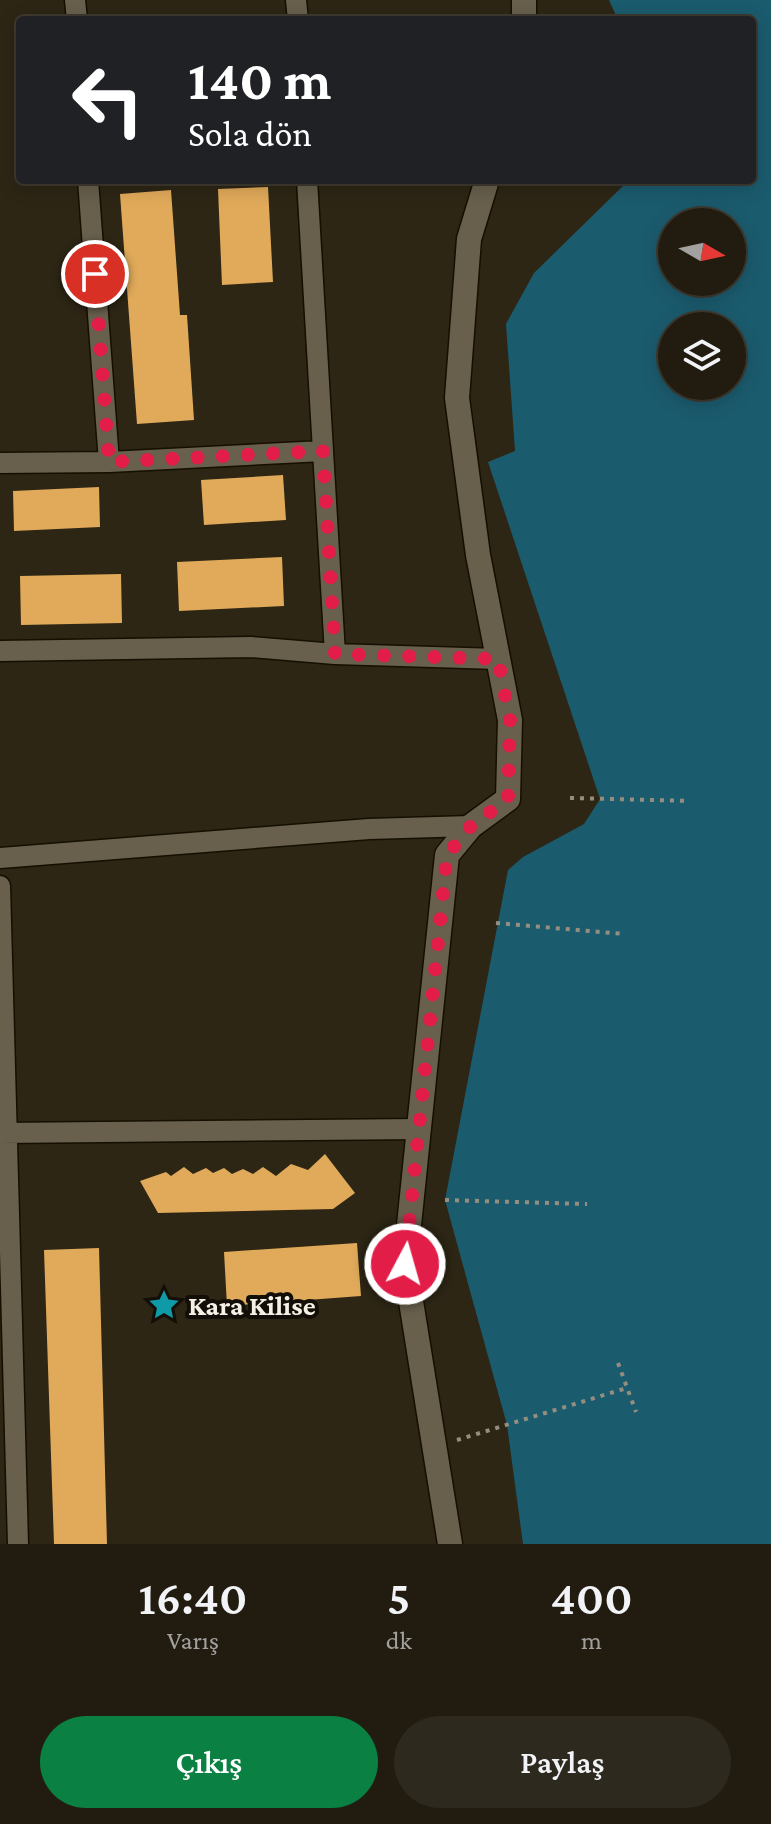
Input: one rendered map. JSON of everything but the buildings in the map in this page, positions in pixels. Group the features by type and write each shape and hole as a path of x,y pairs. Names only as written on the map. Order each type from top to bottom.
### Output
{"street":[{"path":"88,184 109,462"},
{"path":"307,184 335,654"},
{"path":"450,1544 405,1264 447,855 471,826 508,799 510,720 478,555 457,398 469,239 486,184"},
{"path":"0,463 109,462 323,451"},
{"path":"0,651 251,647 335,654 498,659"},
{"path":"0,858 369,829 471,826"},
{"path":"0,886 18,1544"},
{"path":"5,1133 420,1129"}],"path":[{"path":"570,798 689,801"},
{"path":"496,923 624,934"},
{"path":"445,1200 587,1204"},
{"path":"618,1363 636,1412"},
{"path":"455,1441 627,1388"}],"water":[{"path":"609,0 771,0 771,1544 523,1544 507,1425 445,1200 508,870 523,857 584,824 600,799 488,462 515,451 506,324 534,273 625,184 756,184 756,16 616,16"}],"place":[{"name":"Kara Kilise","path":"164,1305"}],"route":[{"path":"95,274 109,462 323,451 335,654 498,659 510,720 508,799 471,826 447,855 405,1264"}]}
